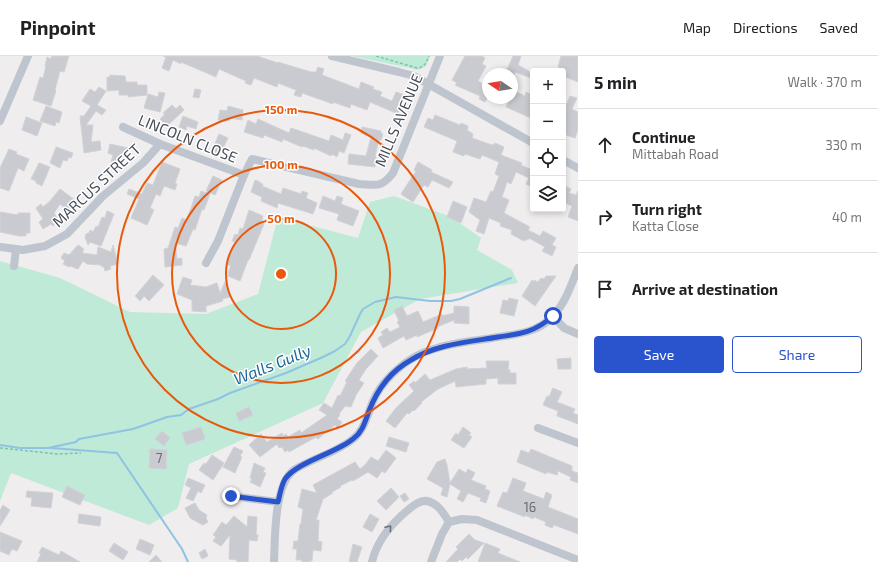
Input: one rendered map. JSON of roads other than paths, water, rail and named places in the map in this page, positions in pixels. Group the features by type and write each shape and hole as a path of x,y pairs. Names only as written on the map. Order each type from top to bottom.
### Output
{"street":[{"path":"0,121 28,56"},
{"path":"332,56 414,76 530,141"},
{"name":"MILLS AVENUE","path":"206,263 218,241 244,175 252,159 359,184 377,184 386,182 393,173 440,56"},
{"name":"LINCOLN CLOSE","path":"123,127 160,144 244,175"},
{"name":"MARCUS STREET","path":"1,247 23,250 46,246 68,234 104,196 143,163 160,144"},
{"path":"566,162 578,168"},
{"path":"14,266 16,249"},
{"path":"274,562 278,502 285,480 295,470 344,445 357,435 362,430 369,411 380,389 390,377 409,361 430,350 530,332 553,316 566,298 578,268"},
{"path":"553,316 564,328 578,334"},
{"path":"538,428 578,443"},
{"path":"231,496 278,502"},
{"path":"372,562 378,543 386,531 396,520 416,503 428,501 439,507 449,522"},
{"path":"431,562 442,534 449,522 462,518 477,520 578,560"}],"waterway":[{"name":"Walls Gully","path":"21,448 48,448 76,442 79,439 133,429 167,417 181,415 189,409 286,373 323,357 345,344 363,309 375,302 396,297 430,301 451,301 460,299 511,278"},
{"path":"0,445 20,448"},
{"path":"51,448 117,453 182,549 188,562"}]}
